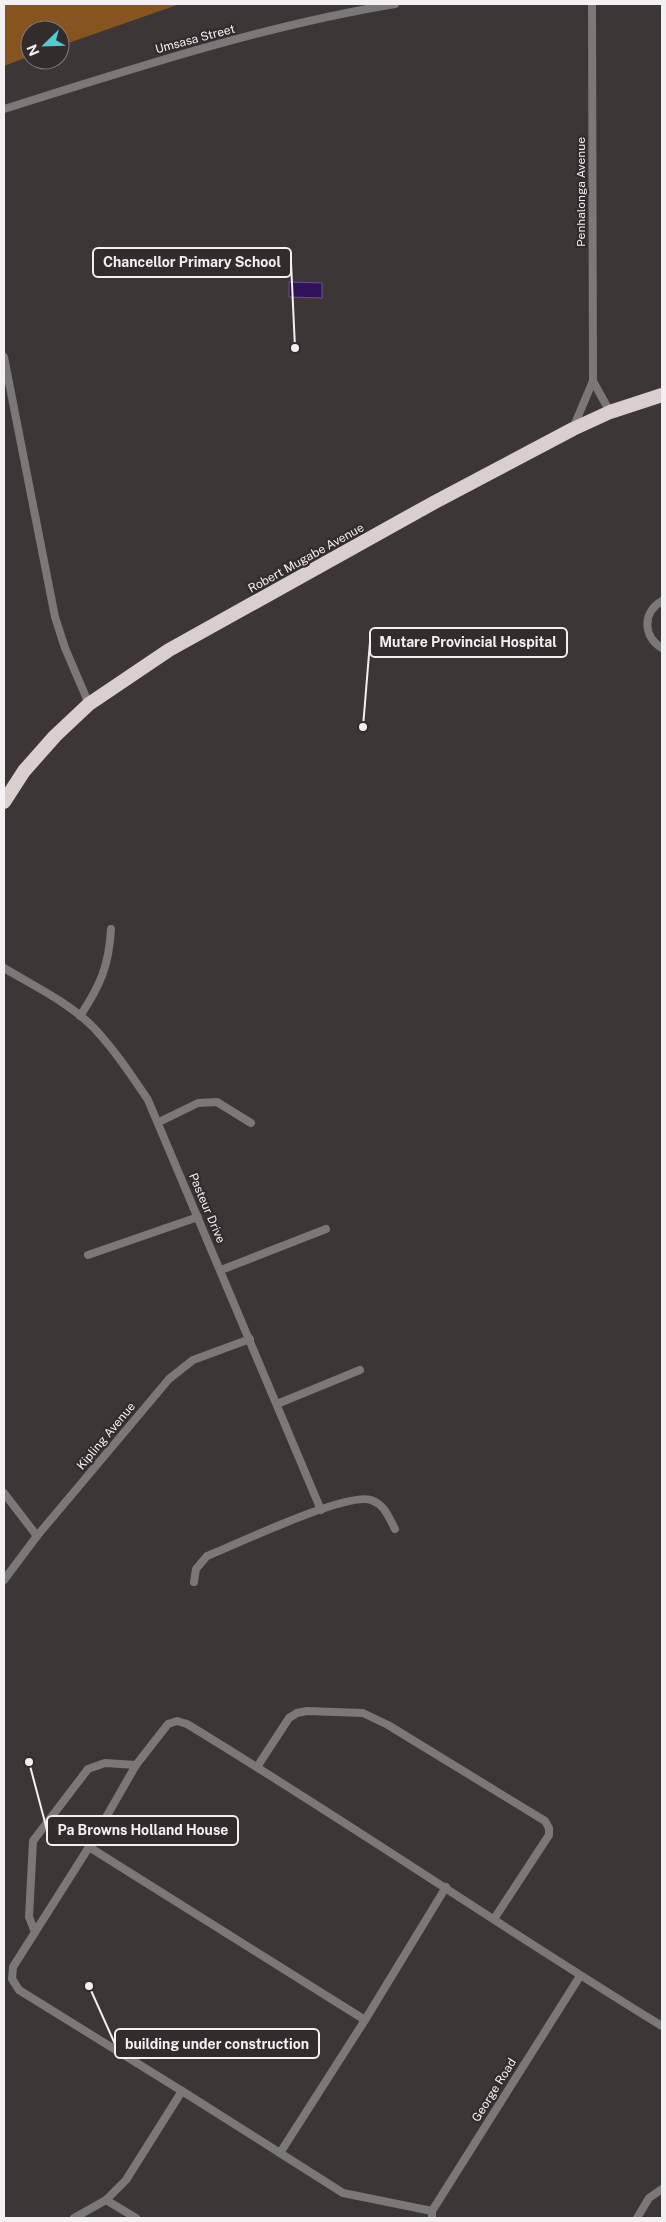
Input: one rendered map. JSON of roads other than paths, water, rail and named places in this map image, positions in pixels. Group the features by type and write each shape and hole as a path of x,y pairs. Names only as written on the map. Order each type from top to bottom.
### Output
{"highway":[{"name":"Robert Mugabe Avenue","path":"4,802 24,771 55,736 89,704 116,684 170,650 435,502 573,429 610,412 662,395"}],"street":[{"name":"Umsasa Street","path":"4,109 161,60 354,11 395,4"},
{"name":"Penhalonga Avenue","path":"573,429 593,381 592,4"},
{"path":"4,357 55,617 65,648 89,704"},
{"name":"Penhalonga Avenue","path":"593,381 610,412"},
{"path":"662,601 651,609 647,619 648,632 655,644 662,648"},
{"path":"80,1016 97,989 110,951 111,929"},
{"name":"Pasteur Drive","path":"4,968 59,1000 92,1026 119,1058 148,1100 159,1122 321,1510"},
{"path":"159,1122 198,1103 216,1102 251,1123"},
{"path":"88,1255 198,1217"},
{"path":"221,1270 326,1229"},
{"name":"Kipling Avenue","path":"4,1580 37,1536 169,1379 193,1360 250,1339"},
{"path":"277,1404 360,1370"},
{"path":"4,1493 37,1536"},
{"path":"194,1582 196,1569 207,1556 350,1500 370,1500 384,1507 395,1529"},
{"path":"257,1767 288,1718 297,1713 307,1711 364,1713 388,1725 545,1821 549,1828 549,1835 494,1918"},
{"path":"432,2214 343,2193 19,1990 12,1979 12,1967 89,1847 136,1765 168,1724 177,1721 186,1724 257,1767 494,1918 580,1976 662,2026"},
{"path":"35,1932 29,1917 33,1841 88,1769 105,1763 136,1765"},
{"path":"89,1847 365,2020"},
{"path":"280,2153 365,2020 446,1887"},
{"name":"George Road","path":"432,2214 580,1976"},
{"path":"74,2218 106,2200 126,2180 182,2091"},
{"path":"637,2218 649,2198 662,2190"},
{"path":"106,2200 136,2218"}],"place":[{"name":"Chancellor Primary School","path":"295,348"},
{"name":"Mutare Provincial Hospital","path":"363,727"},
{"name":"Pa Browns Holland House","path":"29,1762"},
{"name":"building under construction","path":"89,1986"}]}
